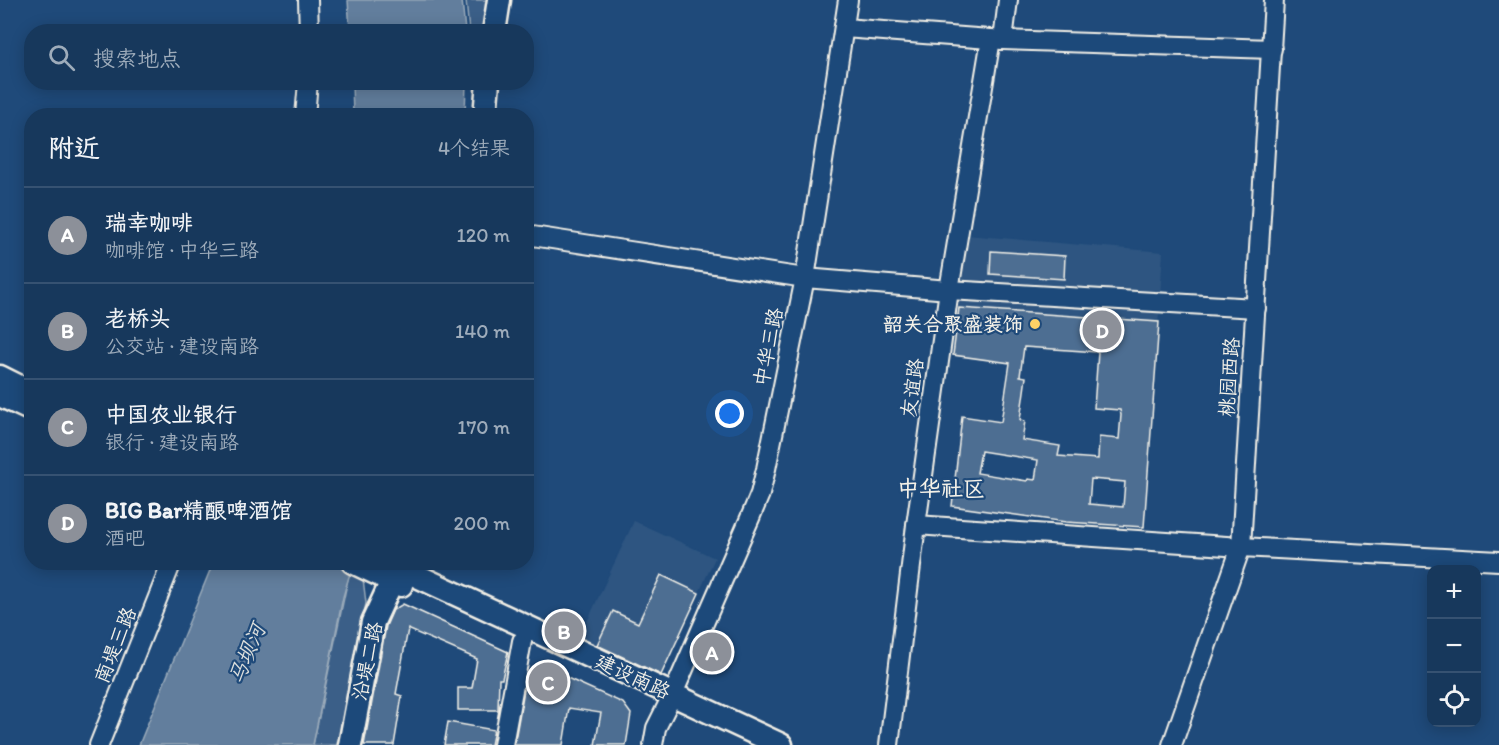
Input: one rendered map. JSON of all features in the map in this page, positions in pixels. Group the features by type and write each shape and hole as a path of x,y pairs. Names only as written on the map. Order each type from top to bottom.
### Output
{"main road":[{"path":"495,24 499,0"},
{"path":"486,108 487,90"},
{"path":"0,377 24,389"},
{"path":"0,395 24,407"},
{"name":"沿堤二路","path":"350,745 384,570"},
{"name":"建设南路","path":"388,570 670,700 744,745"},
{"name":"建设南路","path":"388,570 522,641 780,745"}],"street":[{"path":"308,0 309,24"},
{"name":"中华三路","path":"653,745 656,728 760,494 805,278 848,0"},
{"name":"友谊路","path":"889,745 916,525 949,290 997,40 1008,0"},
{"name":"桃园西路","path":"1172,745 1241,547 1274,0"},
{"path":"844,28 997,40 1272,49"},
{"path":"306,108 307,90"},
{"path":"534,236 805,278 949,290 1256,308"},
{"path":"916,525 1241,547 1499,561"},
{"name":"南堤三路","path":"99,745 169,570"},
{"path":"503,745 522,641"}],"shaded area":[{"path":"466,0 488,0 484,24 468,24"},
{"path":"966,235 1163,252 1152,418 1120,415 1124,354 995,345 993,361 948,355"},
{"path":"634,521 715,558 660,677 579,639"},
{"path":"349,574 363,579 366,603 341,745 313,745"}],"water":[{"path":"348,0 462,0 464,24 350,24"},
{"path":"352,90 466,90 465,108 353,108"},
{"name":"马坝河","path":"210,570 351,570 343,597 313,745 139,745"}],"building":[{"path":"991,251 1065,256 1064,279 990,274"},
{"path":"959,308 1159,322 1144,527 1066,522 952,506 962,416 1001,422 1010,363 953,355","holes":["1024,347 1098,352 1094,408 1120,410 1121,415 1119,439 1099,437 1098,459 1058,456 1060,446 1022,440 1025,421 1020,420 1026,377 1020,376","981,451 1038,460 1035,480 1028,479 1027,481 977,473","1091,479 1125,482 1123,507 1089,504"]},
{"path":"661,575 699,593 661,675 597,645 613,611 638,623"},
{"path":"403,604 508,652 502,679 499,679 498,710 458,710 458,688 472,688 477,659 408,629 396,694 402,696 394,745 364,745 386,626 393,610"},
{"path":"545,668 623,703 631,714 626,745 595,745 601,713 569,708 563,745 514,745 526,679"},
{"path":"448,722 494,730 491,745 444,745"}],"place":[{"name":"韶关合聚盛装饰","path":"1035,324"},
{"name":"BIG Bar精酿啤酒馆","path":"1102,330"},
{"name":"老桥头","path":"564,631"},
{"name":"瑞幸咖啡","path":"712,652"},
{"name":"中国农业银行","path":"548,682"}],"district":[{"name":"中华社区","path":"941,488"}]}
